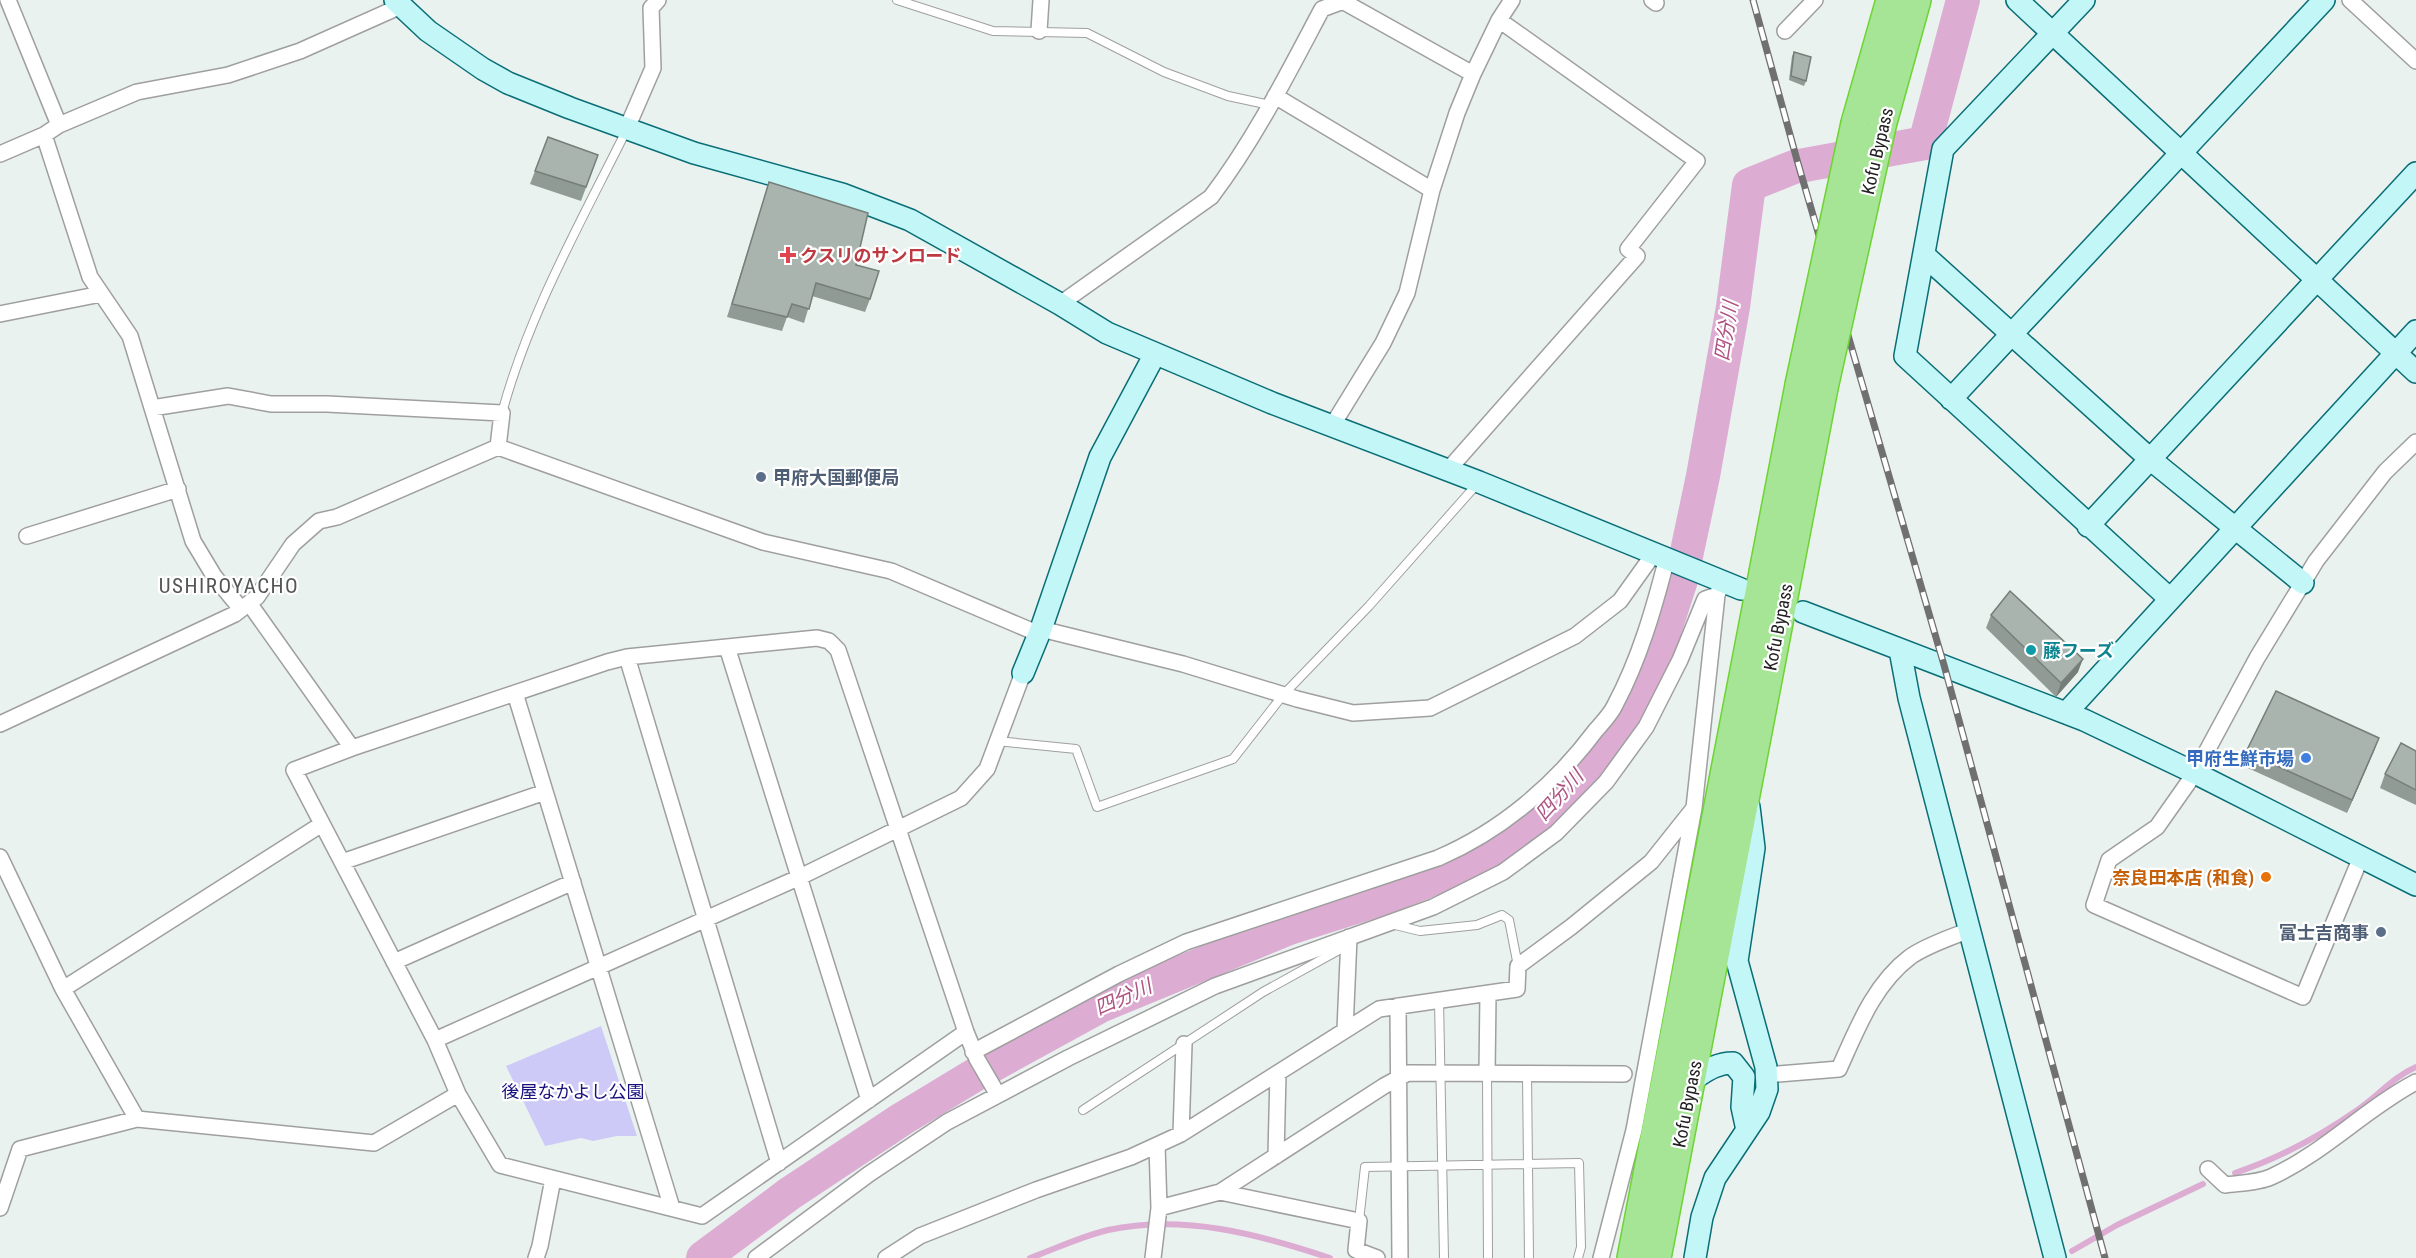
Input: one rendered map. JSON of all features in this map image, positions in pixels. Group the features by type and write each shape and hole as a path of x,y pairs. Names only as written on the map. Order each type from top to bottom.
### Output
{"highway":[{"name":"Kofu Bypass","path":"1657,1258 1747,786 1855,123 1890,0"},
{"name":"Kofu Bypass","path":"1631,1258 1811,386 1917,0"}],"street":[{"path":"8,0 60,125"},
{"path":"1039,31 1041,0"},
{"path":"1332,426 1383,343 1407,293 1432,190 1457,113 1499,20 1512,0"},
{"path":"1785,31 1815,0"},
{"path":"2017,0 2416,372"},
{"path":"2084,0 1943,149 1905,356 2170,599"},
{"path":"1951,399 2324,0"},
{"path":"2350,0 2416,61"},
{"path":"1060,304 1211,197 1228,176 1273,100 1322,9 1345,1 1473,74"},
{"path":"0,154 137,92 228,75 300,51 398,3 428,31 483,69 508,83 694,153 842,194 910,220 1107,333 1332,426 1661,555 1722,585"},
{"path":"627,128 652,68 650,3"},
{"path":"1448,470 1637,256 1628,249 1697,161 1499,20"},
{"path":"1273,100 1432,190"},
{"path":"44,135 90,277 130,336 193,541 214,576 245,606 352,748"},
{"path":"2088,526 2416,172"},
{"path":"1924,255 2150,459 2303,583"},
{"path":"0,314 101,294"},
{"path":"2066,713 2416,331"},
{"path":"435,1040 800,877 961,798 987,769 1040,632 1100,458 1155,354"},
{"path":"152,408 228,396 271,404 327,404 502,413 498,447"},
{"path":"2361,857 2303,997 2094,905 2109,860 2157,827 2195,773 2257,658 2316,561 2385,472 2416,442"},
{"path":"0,724 235,614 257,597 293,544 319,521 337,517 498,447 763,542 891,571 1040,632 1183,664 1283,695 1353,713 1430,708 1575,636 1620,601 1661,555"},
{"path":"27,536 178,489"},
{"path":"975,1055 1119,974 1186,942 1438,858 1470,844 1518,811 1575,760 1615,706 1647,632 1661,555"},
{"path":"1600,1258 1634,1130 1694,808 1722,585"},
{"path":"756,1258 869,1174 996,1091 1215,986 1349,941 1433,907 1503,872 1556,833 1605,783 1646,727 1680,660 1705,598 1722,585"},
{"path":"1803,612 2066,713 2195,773 2416,885"},
{"path":"966,1032 702,1216 500,1165 458,1094 435,1040 294,770 352,748 627,657 817,638 829,641 838,650 966,1032 975,1055 996,1091"},
{"path":"727,647 869,1100"},
{"path":"1900,650 1909,698 2055,1258"},
{"path":"627,657 779,1163"},
{"path":"515,693 672,1208"},
{"path":"1695,1258 1702,1217 1715,1178 1759,1112 1767,1089 1766,1067 1737,961 1754,848 1747,786"},
{"path":"342,862 545,792"},
{"path":"886,1258 921,1236 1036,1190 1131,1157 1181,1134 1378,1009 1517,989 1518,966 1571,927 1651,862 1694,808"},
{"path":"63,989 322,824"},
{"path":"0,857 63,989 137,1119"},
{"path":"394,962 573,882"},
{"path":"1778,1074 1839,1069 1864,1014 1892,973 1912,956 1969,930"},
{"path":"1345,1030 1349,941"},
{"path":"1487,1074 1488,994"},
{"path":"1398,1006 1400,1258"},
{"path":"1181,1134 1184,1044"},
{"path":"1692,1080 1712,1067 1723,1063 1733,1063 1744,1077 1742,1107 1747,1130"},
{"path":"1158,1210 1220,1192 1408,1072 1624,1074"},
{"path":"1276,1156 1278,1073"},
{"path":"2208,1169 2225,1185 2269,1178 2311,1155 2397,1092 2416,1082"},
{"path":"0,1208 20,1149 137,1119 374,1143 458,1094"},
{"path":"1153,1258 1158,1210 1157,1145"},
{"path":"536,1258 553,1179"},
{"path":"1220,1192 1359,1221 1356,1250 1377,1258"}],"lane":[{"path":"897,0 993,31 1088,33 1164,72 1228,96 1273,100"},
{"path":"502,413 513,372 539,306 627,128"},
{"path":"997,741 1076,750 1097,807 1233,759 1283,695 1369,606 1479,482"},
{"path":"1390,923 1420,932 1477,925 1503,915 1509,920 1518,966"},
{"path":"1083,1110 1263,992 1349,941"},
{"path":"1439,1000 1444,1258"},
{"path":"1487,1074 1488,1258"},
{"path":"1527,1074 1529,1258"},
{"path":"1359,1221 1365,1167 1579,1163 1581,1247 1578,1258"}],"green space":[{"name":"後屋なかよし公園","path":"601,1026 637,1136 617,1136 593,1141 581,1138 545,1146 506,1066"}],"building":[{"path":"1794,52 1811,57 1806,81 1791,76"},
{"path":"548,137 598,155 586,187 535,171"},
{"path":"769,182 868,213 856,265 879,271 870,299 816,283 809,309 792,304 787,317 732,304"},
{"path":"2010,591 2083,659 2061,683 1991,615"},
{"path":"2276,691 2379,738 2352,800 2246,752"},
{"path":"2401,743 2416,751 2416,790 2385,774"}],"waterway":[{"name":"四分川","path":"703,1258 789,1194 902,1119 978,1073 1100,1006 1289,928 1384,898 1466,866 1531,826 1581,776 1621,727 1656,657 1681,580 1703,476 1733,307 1749,185 1794,167 1925,143 1963,0"},
{"path":"2235,1173 2282,1154 2328,1129 2364,1105 2400,1076 2416,1067"},
{"path":"2072,1251 2117,1225 2203,1184"},
{"path":"1030,1258 1108,1230 1165,1224 1248,1234 1330,1258"}],"railway":[{"path":"1753,0 1797,160 1944,665 2105,1258"}],"place":[{"name":"クスリのサンロード","path":"788,255"},
{"name":"甲府大国郵便局","path":"761,477"},
{"name":"藤フーズ","path":"2031,650"},
{"name":"甲府生鮮市場","path":"2306,758"},
{"name":"奈良田本店 (和食)","path":"2266,877"},
{"name":"富士吉商事","path":"2381,932"}],"district":[{"name":"USHIROYACHO","path":"229,586"}]}
